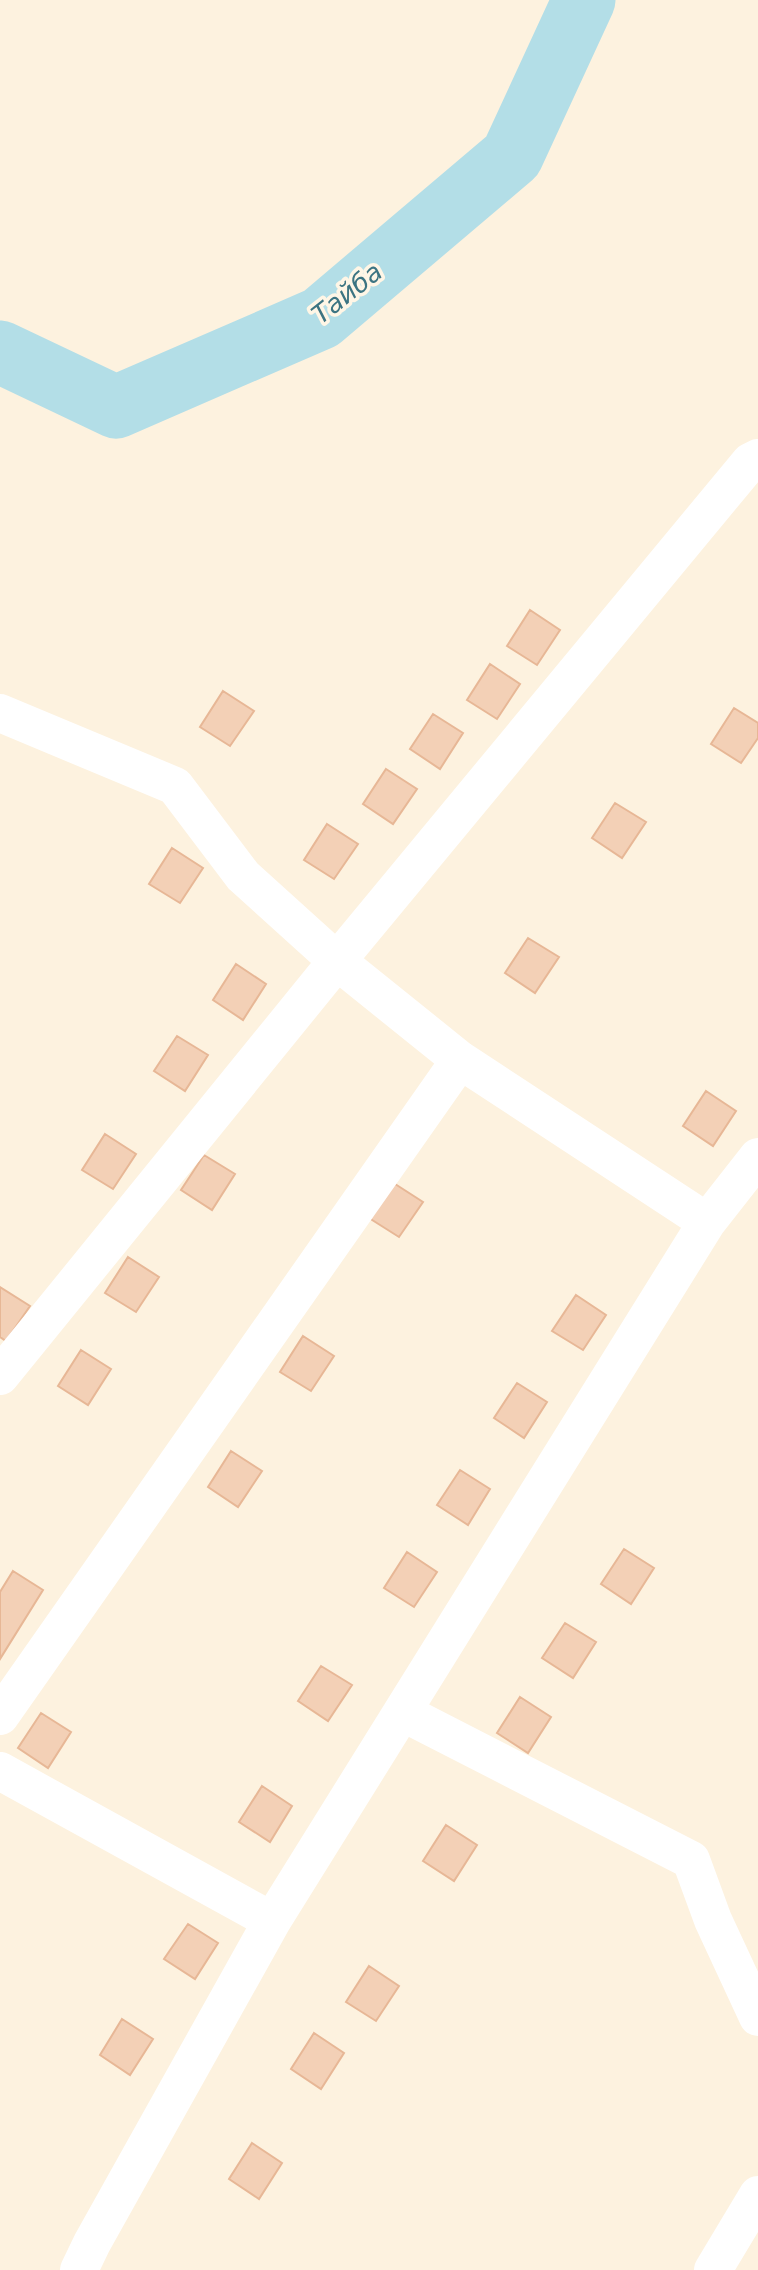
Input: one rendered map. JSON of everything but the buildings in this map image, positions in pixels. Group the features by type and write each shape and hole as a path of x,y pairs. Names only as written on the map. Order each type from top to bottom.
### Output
{"street":[{"path":"0,1376 337,961 750,462 758,458"},
{"path":"0,713 175,786 243,876 337,961 460,1060 707,1222"},
{"path":"0,1716 460,1060"},
{"path":"79,2270 272,1921 707,1222 758,1157"},
{"path":"402,1712 691,1860 713,1920 758,2017"},
{"path":"0,1770 272,1921"},
{"path":"713,2270 758,2195"}],"waterway":[{"name":"Тайба","path":"0,352 116,407 321,318 512,156 584,0"}]}
